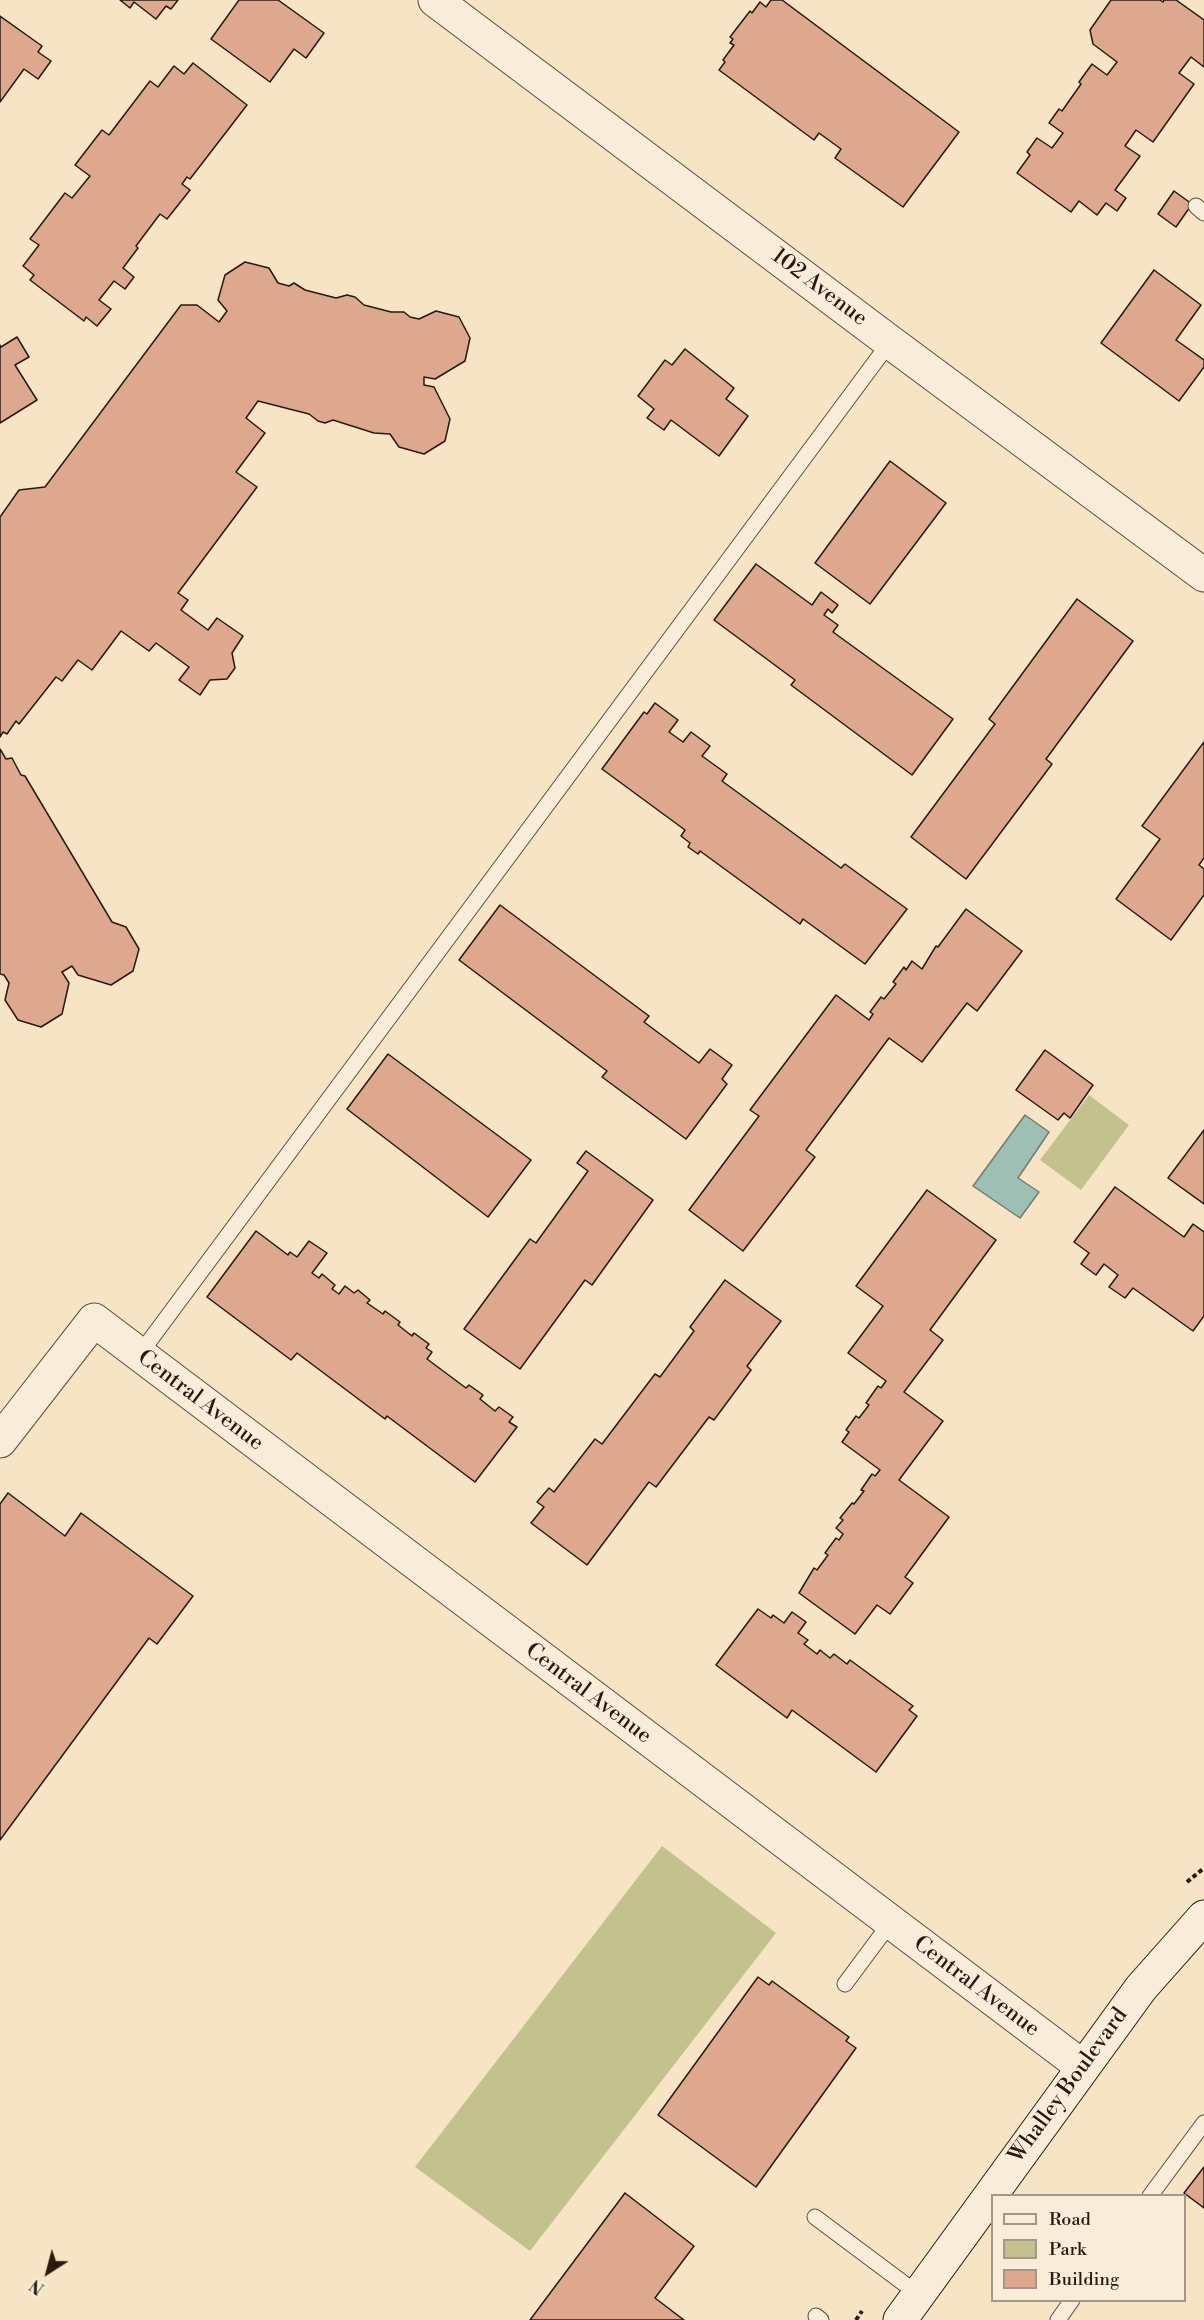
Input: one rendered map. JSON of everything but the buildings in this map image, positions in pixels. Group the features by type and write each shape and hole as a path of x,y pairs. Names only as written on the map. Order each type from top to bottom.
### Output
{"street":[{"name":"102 Avenue","path":"435,0 1204,575"},
{"name":"Central Avenue","path":"0,1441 94,1320 1083,2067"},
{"name":"Whalley Boulevard","path":"909,2307 1141,1988 1204,1917"}],"lane":[{"path":"139,1355 890,342"},
{"path":"845,1984 891,1922"},
{"path":"1151,2194 1204,2123"},
{"path":"815,2217 909,2307"},
{"path":"1058,2320 1071,2302"}],"green space":[{"path":"1089,1095 1129,1125 1081,1190 1040,1160"},
{"path":"662,1846 776,1933 530,2251 415,2167"}],"water":[{"path":"1025,1115 1049,1132 1018,1178 1039,1192 1020,1218 973,1186"}]}
